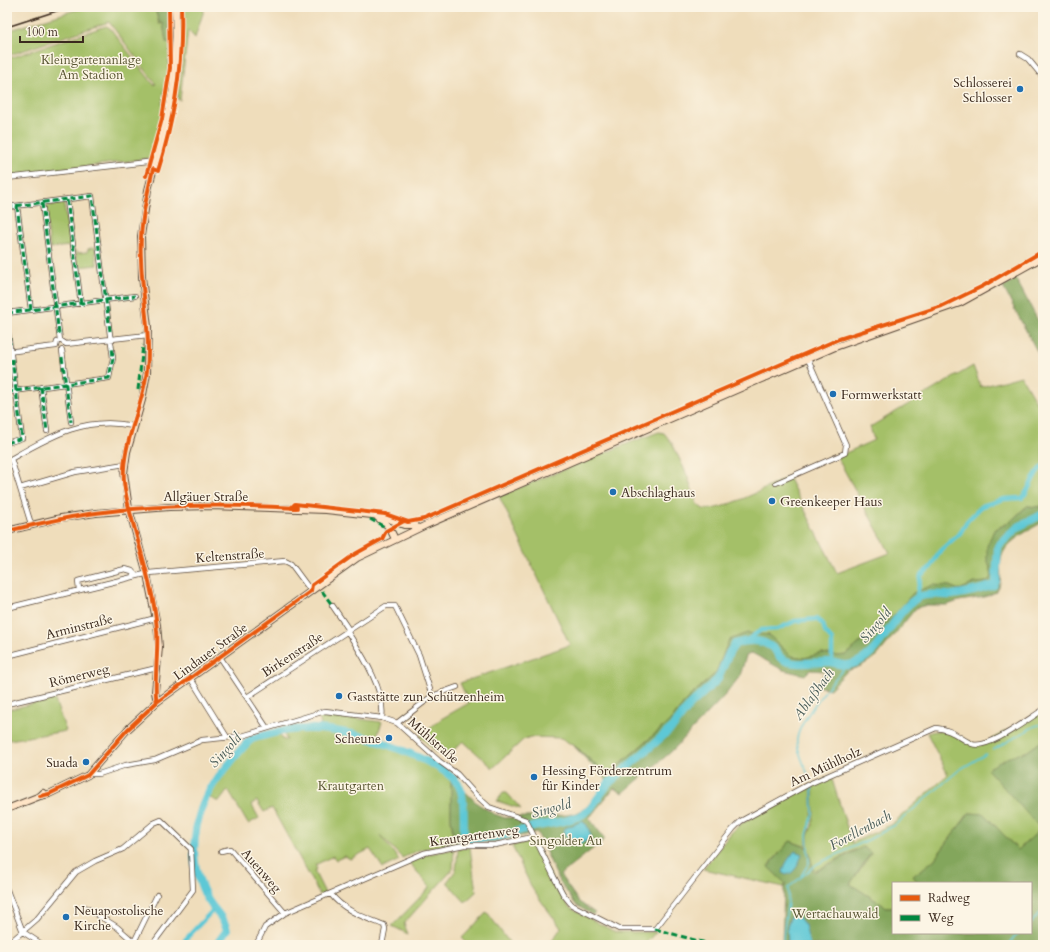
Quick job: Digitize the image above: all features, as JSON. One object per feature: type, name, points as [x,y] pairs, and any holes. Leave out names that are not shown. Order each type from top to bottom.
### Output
[{"type":"main road","points":[[160,700],[155,696],[159,646],[156,618],[147,574],[129,509],[124,483],[125,464],[146,382],[148,335],[142,277],[141,236],[143,213],[168,115],[172,89],[176,37],[175,7]]},
{"type":"main road","name":"Lindauer Straße","points":[[89,774],[127,730],[160,700],[358,558],[395,538],[858,337],[930,315],[960,303],[1043,258]]},
{"type":"main road","name":"Allgäuer Straße","points":[[8,530],[31,524],[87,514],[129,509],[169,507],[257,507],[326,510],[376,516],[404,525],[414,525],[418,528]]},
{"type":"main road","points":[[376,516],[389,527],[395,538]]},
{"type":"main road","points":[[7,809],[46,795],[89,774]]},
{"type":"street","points":[[1020,54],[1028,59],[1043,77]]},
{"type":"street","points":[[7,178],[151,160],[156,161]]},
{"type":"street","points":[[7,208],[92,196],[114,358],[109,378],[7,392]]},
{"type":"street","points":[[67,200],[81,304]]},
{"type":"street","points":[[42,203],[60,340],[57,342],[56,346]]},
{"type":"street","points":[[17,206],[31,310]]},
{"type":"street","points":[[7,314],[135,296]]},
{"type":"street","points":[[7,325],[9,352],[22,438],[7,443]]},
{"type":"street","points":[[60,340],[66,344],[148,335]]},
{"type":"street","points":[[66,344],[65,348],[62,350],[71,422]]},
{"type":"street","points":[[9,352],[56,346],[62,350]]},
{"type":"street","points":[[776,483],[845,453],[846,445],[808,359]]},
{"type":"street","points":[[41,388],[47,431]]},
{"type":"street","points":[[31,524],[20,488],[9,460],[55,434],[72,428],[104,424],[134,426]]},
{"type":"street","points":[[20,488],[75,472],[125,464]]},
{"type":"street","points":[[7,523],[8,530]]},
{"type":"street","name":"Keltenstraße","points":[[7,608],[147,574],[288,561],[311,591]]},
{"type":"street","name":"Keltenstraße","points":[[79,590],[78,581],[119,571],[132,571],[136,576]]},
{"type":"street","points":[[332,605],[363,658],[376,686],[381,700],[382,718]]},
{"type":"street","name":"Birkenstraße","points":[[247,697],[386,606],[395,606],[413,639],[432,696]]},
{"type":"street","name":"Arminstraße","points":[[7,656],[156,618]]},
{"type":"street","points":[[220,657],[267,728]]},
{"type":"street","name":"Römerweg","points":[[7,704],[157,668]]},
{"type":"street","points":[[191,679],[227,737]]},
{"type":"street","points":[[397,723],[432,696],[457,687]]},
{"type":"street","name":"Am Mühlholz","points":[[656,930],[732,829],[750,816],[809,784],[936,728],[952,731],[967,741],[979,745],[999,738],[1043,710]]},
{"type":"street","name":"Mühlstraße","points":[[89,774],[99,774],[126,766],[155,760],[197,741],[242,736],[325,711],[382,718],[397,723],[439,761],[462,778],[476,795],[489,807],[521,817],[528,824],[533,837],[563,894],[572,905],[619,929],[656,930]]},
{"type":"street","points":[[7,945],[23,932],[46,909],[76,872],[95,861],[123,849],[156,821],[163,821],[191,849],[193,890],[152,945]]},
{"type":"street","name":"Krautgartenweg","points":[[256,945],[266,927],[284,913],[331,894],[403,861],[433,850],[464,845],[495,845],[533,837]]},
{"type":"street","name":"Auenweg","points":[[221,851],[230,849],[284,913]]},
{"type":"street","points":[[7,890],[23,932],[43,945]]},
{"type":"street","points":[[331,894],[335,900],[361,916],[384,924],[385,929],[382,945]]},
{"type":"street","points":[[85,908],[117,927],[134,943],[157,895]]},
{"type":"green space","name":"Kleingartenanlage Am Stadion","points":[[85,7],[162,7],[155,9],[159,24],[163,23],[166,42],[170,42],[168,71],[162,104],[164,105],[151,158],[7,177],[7,59],[106,26],[110,28],[154,85],[156,84],[109,22],[7,56],[7,31]]},
{"type":"green space","points":[[168,7],[170,42],[166,42],[163,23],[160,24],[155,9]]},
{"type":"green space","points":[[182,7],[205,7],[195,38],[188,30],[180,100],[177,99],[182,64]]},
{"type":"green space","points":[[64,203],[70,246],[50,248],[45,206]]},
{"type":"green space","points":[[95,247],[97,265],[78,267],[75,250],[78,253],[87,252],[88,249]]},
{"type":"green space","points":[[1016,279],[1043,330],[1043,355],[1040,357],[1003,287]]},
{"type":"green space","points":[[973,366],[981,387],[1021,376],[1043,414],[1043,503],[1040,507],[1027,506],[1010,522],[994,530],[987,558],[992,575],[988,582],[975,583],[959,590],[949,586],[914,593],[892,618],[880,625],[846,655],[838,656],[822,653],[805,658],[791,656],[768,635],[729,640],[716,673],[689,697],[671,720],[609,773],[605,769],[598,767],[579,749],[561,738],[530,737],[523,740],[493,768],[463,741],[448,756],[443,752],[436,752],[420,736],[441,719],[469,703],[460,683],[570,645],[499,496],[629,443],[659,432],[664,433],[672,443],[687,475],[697,504],[703,509],[722,507],[733,503],[788,477],[837,573],[890,553],[837,457],[874,440],[870,427]]},
{"type":"green space","name":"Singolder Au","points":[[1043,503],[1043,522],[1015,539],[1003,553],[1001,558],[1001,578],[996,592],[985,597],[959,601],[947,605],[927,605],[916,608],[877,656],[861,666],[847,671],[830,689],[817,686],[825,671],[810,670],[805,675],[783,670],[752,653],[746,656],[740,676],[726,694],[672,751],[623,793],[614,788],[589,818],[605,839],[560,875],[579,902],[595,913],[593,915],[576,905],[559,881],[537,832],[496,842],[455,843],[451,819],[451,778],[478,804],[494,814],[505,818],[567,815],[577,813],[587,807],[607,781],[571,743],[598,767],[605,769],[610,773],[671,720],[689,697],[716,673],[729,640],[747,633],[769,635],[791,656],[805,658],[822,653],[838,656],[846,655],[880,625],[892,618],[913,593],[933,585],[949,586],[959,590],[975,583],[988,582],[992,575],[987,558],[987,546],[994,530],[1010,522],[1027,506],[1040,507]]},
{"type":"green space","points":[[54,698],[66,731],[9,740],[7,732],[7,710]]},
{"type":"green space","points":[[1043,711],[1043,740],[1028,751],[1041,829],[1018,850],[984,814],[969,813],[934,860],[914,876],[917,882],[892,882],[892,907],[886,907],[850,884],[871,853],[855,850],[814,872],[808,848],[808,835],[812,826],[814,813],[813,785],[831,776],[852,843],[892,824],[948,775],[927,733],[934,731],[947,732],[979,746]]},
{"type":"green space","name":"Krautgarten","points":[[329,715],[382,722],[375,742],[413,757],[451,778],[451,819],[454,843],[419,850],[402,858],[380,835],[399,860],[383,868],[370,849],[350,859],[345,856],[336,860],[333,856],[315,865],[317,869],[314,871],[325,893],[320,895],[272,808],[264,812],[257,801],[251,804],[259,818],[248,824],[228,790],[219,802],[206,796],[242,750],[252,742],[279,734],[283,740],[287,740],[283,732],[295,730],[322,731],[319,716]]},
{"type":"green space","name":"Wertachauwald","points":[[1043,740],[1043,945],[810,945],[804,925],[793,910],[787,926],[788,945],[782,945],[784,887],[786,884],[768,867],[790,841],[808,848],[814,872],[863,847],[871,853],[850,884],[886,907],[892,907],[892,934],[1032,934],[1032,882],[917,882],[913,876],[934,860],[969,813],[984,814],[1018,850],[1041,829],[987,769],[1007,758],[1028,751]]},
{"type":"green space","points":[[811,785],[812,812],[807,847],[790,841],[768,866],[786,884],[784,887],[703,869],[731,833],[742,823]]},
{"type":"green space","points":[[503,793],[507,793],[521,809],[497,801]]},
{"type":"green space","points":[[530,840],[535,843],[559,893],[570,908],[615,932],[656,932],[644,945],[549,945],[561,928],[533,890],[512,846]]},
{"type":"green space","points":[[470,847],[476,892],[465,902],[447,882],[456,870],[458,849]]},
{"type":"green space","points":[[454,849],[453,869],[404,924],[408,934],[392,926],[430,887],[408,861],[424,855]]},
{"type":"green space","points":[[487,912],[511,945],[469,945],[462,938]]},
{"type":"water","points":[[582,821],[587,825],[592,838],[576,846],[571,843],[563,832],[565,828]]},
{"type":"water","points":[[795,851],[802,854],[800,861],[795,870],[786,875],[783,873],[784,867]]},
{"type":"water","points":[[793,910],[805,925],[810,945],[788,945],[787,926]]},
{"type":"waterway","points":[[916,600],[921,575],[931,567],[940,551],[960,533],[967,521],[982,506],[1004,499],[1022,498],[1043,466]]},
{"type":"waterway","name":"Singold","points":[[216,945],[227,930],[222,918],[208,900],[202,889],[198,876],[194,851],[196,827],[202,806],[212,786],[238,753],[252,739],[283,731],[299,729],[333,730],[350,733],[383,743],[423,759],[447,773],[453,778],[461,789],[464,840],[502,836],[532,827],[565,821],[580,816],[590,809],[608,784],[673,727],[690,705],[718,679],[729,653],[735,644],[745,641],[765,643],[774,649],[782,659],[793,663],[830,662],[848,665],[859,661],[878,645],[901,613],[909,604],[919,597],[936,594],[958,594],[979,590],[994,585],[996,581],[998,546],[1018,527],[1043,514]]},
{"type":"waterway","points":[[747,640],[761,630],[778,629],[795,621],[816,619],[823,624],[825,632],[832,640],[832,662]]},
{"type":"waterway","name":"Ablaßbach","points":[[810,780],[799,751],[797,742],[798,734],[816,702],[846,666]]},
{"type":"waterway","name":"Forellenbach","points":[[993,750],[1035,726],[1043,724]]},
{"type":"waterway","name":"Forellenbach","points":[[783,945],[788,902],[788,888],[817,864],[868,840],[895,825],[959,770],[986,754]]},
{"type":"waterway","points":[[801,876],[809,863],[807,835],[813,813],[812,786]]},
{"type":"waterway","points":[[181,944],[214,909]]},
{"type":"waterway","points":[[1032,922],[1043,910]]},
{"type":"waterway","points":[[1008,945],[1016,934]]},
{"type":"railway","points":[[7,27],[69,7]]},
{"type":"marked path","points":[[7,207],[92,196],[110,331]]},
{"type":"marked path","points":[[67,200],[81,304]]},
{"type":"marked path","points":[[42,203],[59,334]]},
{"type":"marked path","points":[[17,206],[31,310]]},
{"type":"marked path","points":[[7,313],[135,296]]},
{"type":"marked path","points":[[7,325],[10,344]]},
{"type":"marked path","points":[[138,390],[143,345]]},
{"type":"marked path","points":[[7,392],[109,378],[113,358],[112,346]]},
{"type":"marked path","points":[[62,357],[71,422]]},
{"type":"marked path","points":[[7,443],[22,438],[12,359]]},
{"type":"marked path","points":[[41,387],[47,431]]},
{"type":"marked path","points":[[370,519],[383,526],[386,531]]},
{"type":"marked path","points":[[322,591],[332,605]]},
{"type":"marked path","points":[[655,929],[713,945]]},
{"type":"cycle path","points":[[146,176],[162,119],[170,68],[169,7]]},
{"type":"cycle path","points":[[157,702],[156,619],[150,585],[126,497],[124,468],[129,440],[145,384],[147,370],[148,342],[141,259],[142,225],[153,169],[158,171],[169,130],[177,90],[181,49],[181,7]]},
{"type":"cycle path","points":[[291,508],[295,504],[385,514],[408,522],[424,519],[839,339],[942,306],[983,286],[1043,251]]},
{"type":"cycle path","points":[[7,531],[85,515],[121,510],[171,506],[221,505],[297,508]]},
{"type":"cycle path","points":[[40,796],[49,794],[88,775],[127,730],[157,702],[311,591],[312,585],[355,554],[382,539],[386,531],[404,521]]},
{"type":"place","name":"Schlosserei Schlosser","points":[[1020,89]]},
{"type":"place","name":"Formwerkstatt","points":[[833,394]]},
{"type":"place","name":"Abschlaghaus","points":[[613,492]]},
{"type":"place","name":"Greenkeeper Haus","points":[[772,501]]},
{"type":"place","name":"Gaststätte zun Schützenheim","points":[[339,696]]},
{"type":"place","name":"Scheune","points":[[389,738]]},
{"type":"place","name":"Suada","points":[[86,762]]},
{"type":"place","name":"Hessing Förderzentrum für Kinder","points":[[534,777]]},
{"type":"place","name":"Neuapostolische Kirche","points":[[66,917]]}]
